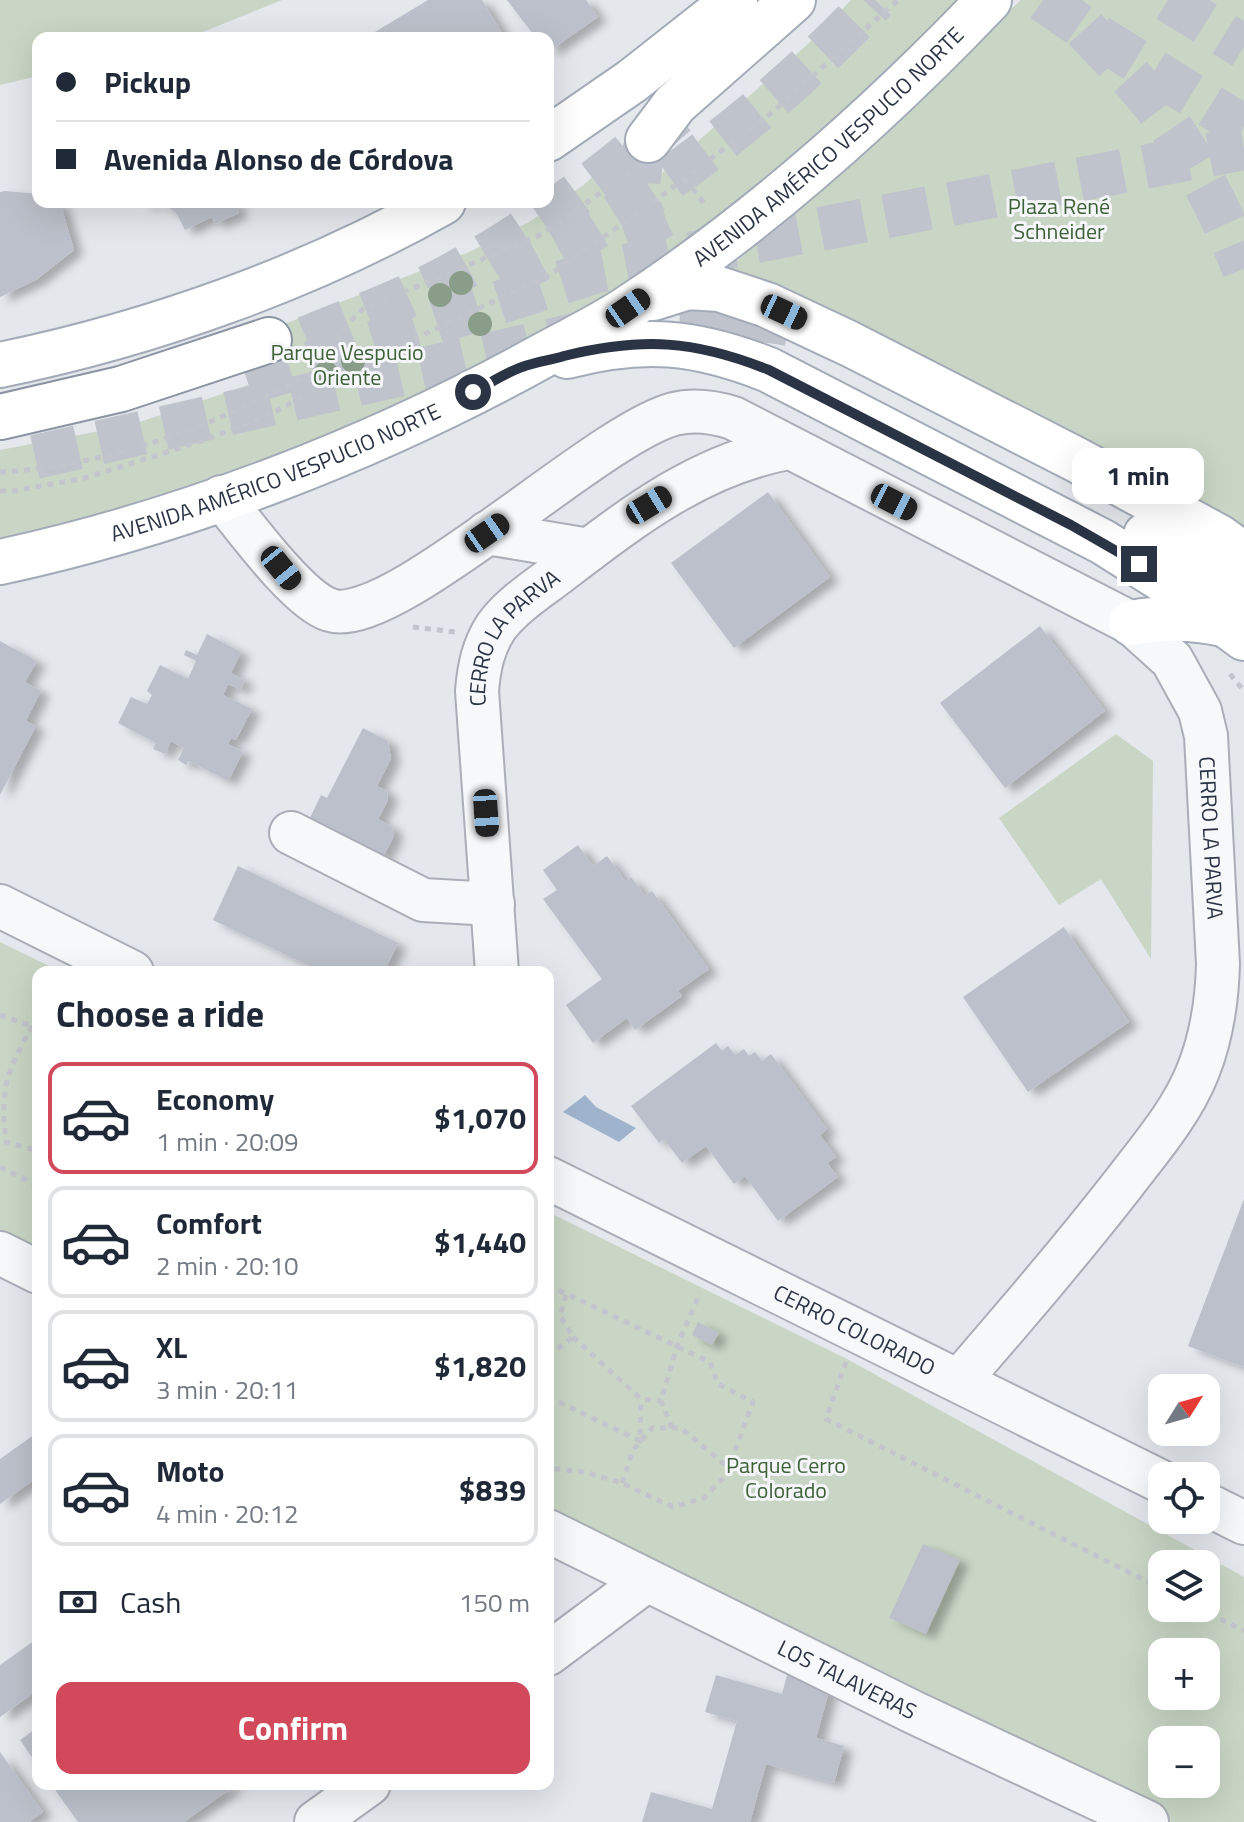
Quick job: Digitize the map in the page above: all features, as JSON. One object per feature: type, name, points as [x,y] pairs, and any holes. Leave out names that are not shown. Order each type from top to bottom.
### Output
[{"type":"main road","points":[[554,135],[632,81],[735,0]]},
{"type":"main road","points":[[644,153],[681,97],[793,0]]},
{"type":"main road","name":"AVENIDA AMÉRICO VESPUCIO NORTE","points":[[0,562],[75,544],[221,497],[366,442],[522,367],[628,308],[719,244],[791,188],[864,125],[989,0]]},
{"type":"main road","points":[[0,365],[108,338],[275,282],[353,249],[432,208]]},
{"type":"main road","points":[[628,308],[688,287],[719,289],[767,305],[1077,460],[1236,548]]},
{"type":"main road","points":[[0,417],[121,389],[269,340]]},
{"type":"main road","points":[[767,341],[1104,510],[1173,550],[1240,621]]},
{"type":"main road","points":[[522,367],[600,347],[630,344],[691,346],[729,354],[769,370],[1103,542],[1240,621]]},
{"type":"main road","points":[[1131,623],[1172,618],[1240,621]]},
{"type":"street","name":"CERRO LA PARVA","points":[[221,497],[292,582],[313,602],[330,611],[344,612],[370,606],[433,571],[614,445],[673,414],[689,411],[719,413],[1131,623],[1160,647],[1183,677],[1200,711],[1206,736],[1218,964],[1212,1026],[1197,1074],[1150,1150],[1048,1279],[959,1381]]},
{"type":"street","name":"CERRO LA PARVA","points":[[497,966],[477,691],[480,664],[490,638],[512,610],[649,505],[683,485],[755,454],[788,448]]},
{"type":"street","points":[[487,533],[589,550]]},
{"type":"street","points":[[291,833],[423,900],[493,904]]},
{"type":"street","points":[[0,906],[120,966]]},
{"type":"street","name":"CERRO COLORADO","points":[[554,1181],[1148,1475]]},
{"type":"street","points":[[0,1253],[32,1269]]},
{"type":"street","points":[[1220,1511],[1244,1523]]},
{"type":"street","name":"LOS TALAVERAS","points":[[554,1534],[913,1712],[1147,1822]]},
{"type":"street","points":[[554,1650],[646,1581]]},
{"type":"street","points":[[316,1822],[361,1790]]},
{"type":"path","points":[[0,491],[85,478],[205,440],[271,414],[347,371],[551,274],[769,115],[898,0]]},
{"type":"path","points":[[0,472],[58,464],[170,438],[232,413],[293,383],[323,364],[344,328],[363,309],[540,235],[644,153]]},
{"type":"path","points":[[370,606],[386,618],[409,626],[490,638]]},
{"type":"path","points":[[0,1015],[32,1026]]},
{"type":"path","points":[[32,1032],[5,1078],[0,1109],[6,1142],[32,1149]]},
{"type":"path","points":[[0,1167],[32,1183]]},
{"type":"path","points":[[554,1287],[710,1362],[718,1384],[753,1402],[729,1468],[704,1498],[673,1507],[622,1483],[585,1472],[554,1469]]},
{"type":"path","points":[[672,1428],[661,1401],[677,1346],[701,1291]]},
{"type":"path","points":[[567,1292],[560,1316],[573,1337],[641,1399],[661,1401]]},
{"type":"path","points":[[554,1316],[560,1316]]},
{"type":"path","points":[[554,1351],[573,1337]]},
{"type":"path","points":[[847,1359],[826,1419],[1148,1582]]},
{"type":"path","points":[[554,1399],[640,1441]]},
{"type":"path","points":[[640,1441],[641,1399]]},
{"type":"path","points":[[622,1483],[633,1450],[652,1428],[681,1428],[729,1468]]},
{"type":"path","points":[[1220,1619],[1244,1631]]},
{"type":"green space","points":[[0,0],[282,0],[203,32],[32,32],[32,77],[0,85]]},
{"type":"green space","name":"Parque Vespucio Oriente","points":[[851,0],[961,0],[861,109],[582,326],[274,462],[0,546],[0,450],[131,425],[283,373],[269,330],[469,252],[529,222],[554,208],[629,146],[662,173],[807,45]]},
{"type":"green space","name":"Plaza René Schneider","points":[[1021,0],[1244,0],[1244,530],[882,335],[722,275]]},
{"type":"green space","points":[[1116,734],[1153,761],[1151,959],[1101,879],[1059,905],[999,818]]},
{"type":"green space","points":[[0,942],[49,966],[32,966],[32,1246],[0,1230]]},
{"type":"green space","name":"Parque Cerro Colorado","points":[[554,1215],[847,1359],[1148,1524],[1148,1534],[1166,1534],[1195,1550],[1148,1550],[1148,1622],[1220,1622],[1220,1564],[1244,1577],[1244,1822],[1171,1822],[554,1509]]},
{"type":"water","points":[[585,1095],[596,1107],[636,1128],[619,1142],[563,1112]]},
{"type":"building","points":[[428,0],[482,0],[501,32],[375,32]]},
{"type":"building","points":[[507,0],[586,0],[598,17],[554,48],[554,32],[531,32]]},
{"type":"building","points":[[0,192],[32,193],[32,208],[62,208],[74,250],[36,280],[0,297]]},
{"type":"building","points":[[169,208],[236,208],[239,213],[215,224],[212,217],[185,230],[177,214]]},
{"type":"building","points":[[768,492],[830,577],[734,648],[671,563]]},
{"type":"building","points":[[1040,626],[1105,711],[1005,788],[940,703]]},
{"type":"building","points":[[207,634],[241,652],[231,673],[245,680],[240,690],[228,684],[223,695],[252,709],[236,740],[231,738],[228,744],[243,752],[228,781],[189,761],[186,765],[178,760],[184,748],[171,741],[165,754],[153,749],[156,743],[118,723],[131,697],[147,704],[152,695],[147,691],[160,665],[188,679],[196,661],[184,655],[186,650],[197,655]]},
{"type":"building","points":[[0,641],[37,661],[25,682],[41,691],[26,721],[36,726],[0,795]]},
{"type":"building","points":[[363,728],[388,741],[391,759],[377,786],[387,791],[388,800],[378,819],[392,827],[394,836],[382,859],[309,820],[321,795],[327,798]]},
{"type":"building","points":[[578,845],[593,866],[607,856],[626,882],[631,877],[645,896],[652,891],[709,969],[678,991],[682,996],[635,1030],[627,1018],[593,1043],[566,1005],[602,979],[543,899],[557,890],[543,870]]},
{"type":"building","points":[[238,866],[398,943],[387,966],[309,966],[213,920]]},
{"type":"building","points":[[1064,927],[1129,1022],[1028,1092],[963,997]]},
{"type":"building","points":[[716,1043],[722,1051],[728,1046],[735,1055],[744,1049],[749,1056],[755,1052],[762,1061],[771,1054],[827,1129],[820,1135],[836,1157],[827,1163],[838,1177],[778,1221],[745,1176],[734,1184],[706,1146],[682,1163],[664,1139],[659,1143],[631,1106]]},
{"type":"building","points":[[1244,1199],[1244,1365],[1243,1367],[1188,1346]]},
{"type":"building","points":[[698,1322],[719,1333],[712,1345],[692,1335]]},
{"type":"building","points":[[32,1436],[32,1481],[0,1504],[0,1459]]},
{"type":"building","points":[[923,1544],[960,1560],[926,1634],[889,1618]]},
{"type":"building","points":[[32,1642],[32,1694],[0,1717],[0,1665]]},
{"type":"building","points":[[790,1664],[833,1677],[816,1738],[844,1746],[834,1783],[766,1764],[750,1822],[642,1822],[651,1792],[712,1809],[737,1721],[705,1712],[716,1675],[782,1694]]},
{"type":"building","points":[[32,1731],[32,1757],[20,1740]]},
{"type":"building","points":[[0,1752],[43,1812],[29,1822],[0,1822]]},
{"type":"building","points":[[55,1790],[229,1790],[184,1822],[78,1822]]},
{"type":"tunnel","points":[[500,279],[601,224],[700,156],[793,80],[875,0]]},
{"type":"tunnel","points":[[1043,0],[1244,127]]},
{"type":"tunnel","points":[[1168,0],[1244,47]]},
{"type":"tunnel","points":[[1085,29],[1144,92],[1188,154],[1213,199],[1244,269]]},
{"type":"tunnel","points":[[306,338],[420,291],[500,247],[620,162],[676,114]]},
{"type":"tunnel","points":[[648,140],[639,175],[640,207],[649,235],[665,262],[686,285],[711,306],[767,341]]},
{"type":"tunnel","points":[[248,383],[594,272],[1244,148]]},
{"type":"tunnel","points":[[35,457],[646,319],[738,318],[793,325]]},
{"type":"route","points":[[473,392],[522,367],[600,347],[656,344],[691,346],[729,354],[769,370],[1071,525],[1139,564]]}]
